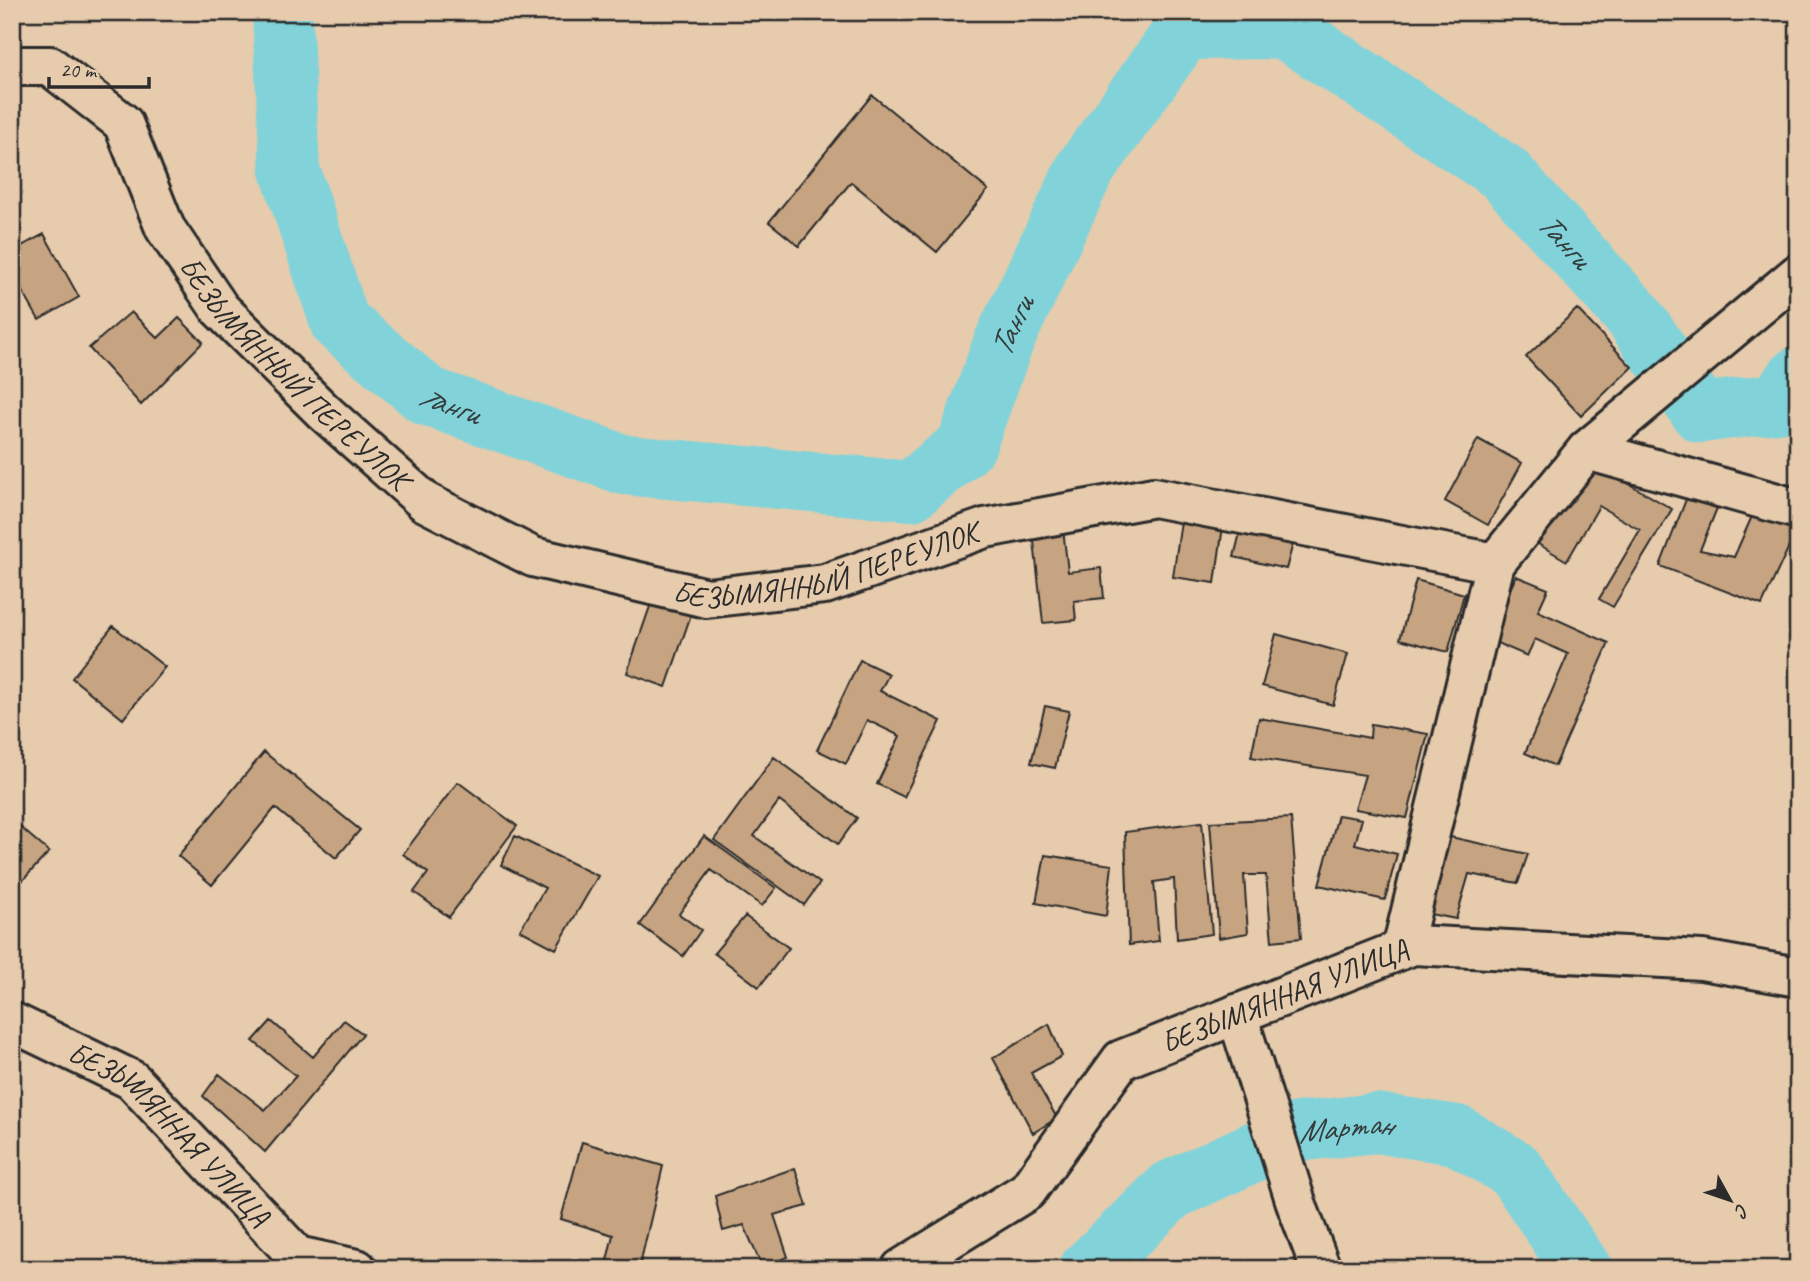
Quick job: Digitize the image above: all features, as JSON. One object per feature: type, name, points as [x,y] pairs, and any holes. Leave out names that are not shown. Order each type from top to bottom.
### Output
[{"type":"street","name":"БЕЗЫМЯННЫЙ ПЕРЕУЛОК","points":[[12,66],[50,66],[123,123],[165,228],[220,309],[324,412],[425,502],[533,557],[707,598],[825,584],[985,528],[1154,497],[1495,563]]},
{"type":"street","points":[[1402,949],[1495,563],[1588,449],[1784,285]]},
{"type":"street","points":[[1588,449],[1798,509]]},
{"type":"street","name":"БЕЗЫМЯННАЯ УЛИЦА","points":[[901,1269],[1027,1191],[1121,1060],[1413,945],[1702,960],[1798,977]]},
{"type":"street","points":[[1237,1014],[1297,1206],[1321,1269]]},
{"type":"street","name":"БЕЗЫМЯННАЯ УЛИЦА","points":[[12,1022],[132,1080],[297,1256],[357,1269]]},
{"type":"building","points":[[872,95],[988,190],[937,252],[851,182],[799,246],[769,222]]},
{"type":"building","points":[[44,234],[79,297],[39,320],[12,273],[12,251]]},
{"type":"building","points":[[1577,309],[1632,367],[1581,416],[1526,357]]},
{"type":"building","points":[[131,312],[158,338],[179,318],[203,342],[141,405],[89,348]]},
{"type":"building","points":[[1478,439],[1522,463],[1488,525],[1445,501]]},
{"type":"building","points":[[1588,460],[1672,509],[1613,607],[1599,599],[1640,530],[1599,506],[1567,561],[1538,544]]},
{"type":"building","points":[[1687,497],[1717,508],[1700,550],[1734,557],[1753,514],[1798,527],[1762,605],[1660,566]]},
{"type":"building","points":[[1181,521],[1223,526],[1215,583],[1173,577]]},
{"type":"building","points":[[1242,525],[1295,536],[1286,569],[1234,557]]},
{"type":"building","points":[[1063,529],[1068,572],[1101,568],[1104,598],[1074,601],[1076,620],[1043,623],[1033,532]]},
{"type":"building","points":[[1516,576],[1548,589],[1538,611],[1609,643],[1555,766],[1525,753],[1568,654],[1535,639],[1527,656],[1488,639]]},
{"type":"building","points":[[1416,580],[1464,594],[1448,652],[1400,639]]},
{"type":"building","points":[[655,592],[694,606],[666,687],[627,673]]},
{"type":"building","points":[[113,626],[165,667],[123,719],[72,678]]},
{"type":"building","points":[[1276,634],[1348,654],[1333,705],[1262,686]]},
{"type":"building","points":[[860,660],[889,674],[880,691],[941,721],[904,797],[877,784],[900,736],[867,720],[846,764],[817,750]]},
{"type":"building","points":[[1045,706],[1069,711],[1055,768],[1031,763]]},
{"type":"building","points":[[1259,718],[1370,738],[1371,724],[1428,734],[1407,818],[1355,809],[1365,775],[1251,757]]},
{"type":"building","points":[[264,752],[360,830],[336,858],[275,808],[212,885],[178,856]]},
{"type":"building","points":[[774,757],[857,818],[838,844],[779,801],[754,836],[820,883],[804,905],[714,840]]},
{"type":"building","points":[[458,782],[517,826],[449,917],[414,892],[428,873],[403,854]]},
{"type":"building","points":[[1338,815],[1362,819],[1355,844],[1397,854],[1385,900],[1319,885]]},
{"type":"building","points":[[1291,818],[1301,938],[1272,941],[1266,875],[1244,875],[1248,933],[1219,938],[1210,822]]},
{"type":"building","points":[[12,820],[49,852],[12,892]]},
{"type":"building","points":[[1202,822],[1212,934],[1177,939],[1174,879],[1154,882],[1159,941],[1129,945],[1125,832]]},
{"type":"building","points":[[1441,835],[1528,854],[1518,883],[1469,874],[1456,919],[1420,912]]},
{"type":"building","points":[[515,836],[598,876],[556,949],[520,930],[545,888],[501,865]]},
{"type":"building","points":[[704,836],[776,888],[762,906],[711,870],[679,914],[701,930],[683,956],[640,925]]},
{"type":"building","points":[[1045,855],[1112,865],[1106,916],[1036,903]]},
{"type":"building","points":[[745,916],[789,948],[759,987],[714,953]]},
{"type":"building","points":[[344,1020],[363,1034],[265,1152],[203,1096],[219,1074],[265,1110],[296,1076],[253,1041],[271,1021],[313,1057]]},
{"type":"building","points":[[1049,1024],[1062,1056],[1031,1073],[1057,1118],[1033,1133],[993,1058]]},
{"type":"building","points":[[582,1142],[663,1166],[639,1269],[605,1269],[613,1235],[561,1219]]},
{"type":"building","points":[[795,1168],[807,1206],[774,1215],[788,1257],[762,1267],[744,1225],[723,1231],[715,1196]]},
{"type":"waterway","name":"Танги","points":[[282,12],[290,170],[340,323],[427,396],[625,465],[911,491],[966,446],[1004,341],[1085,169],[1184,30],[1285,29],[1504,173],[1633,315],[1701,413],[1777,403],[1798,376]]},
{"type":"waterway","name":"Мартан","points":[[1089,1269],[1171,1190],[1297,1132],[1376,1123],[1457,1135],[1515,1170],[1582,1269]]}]
